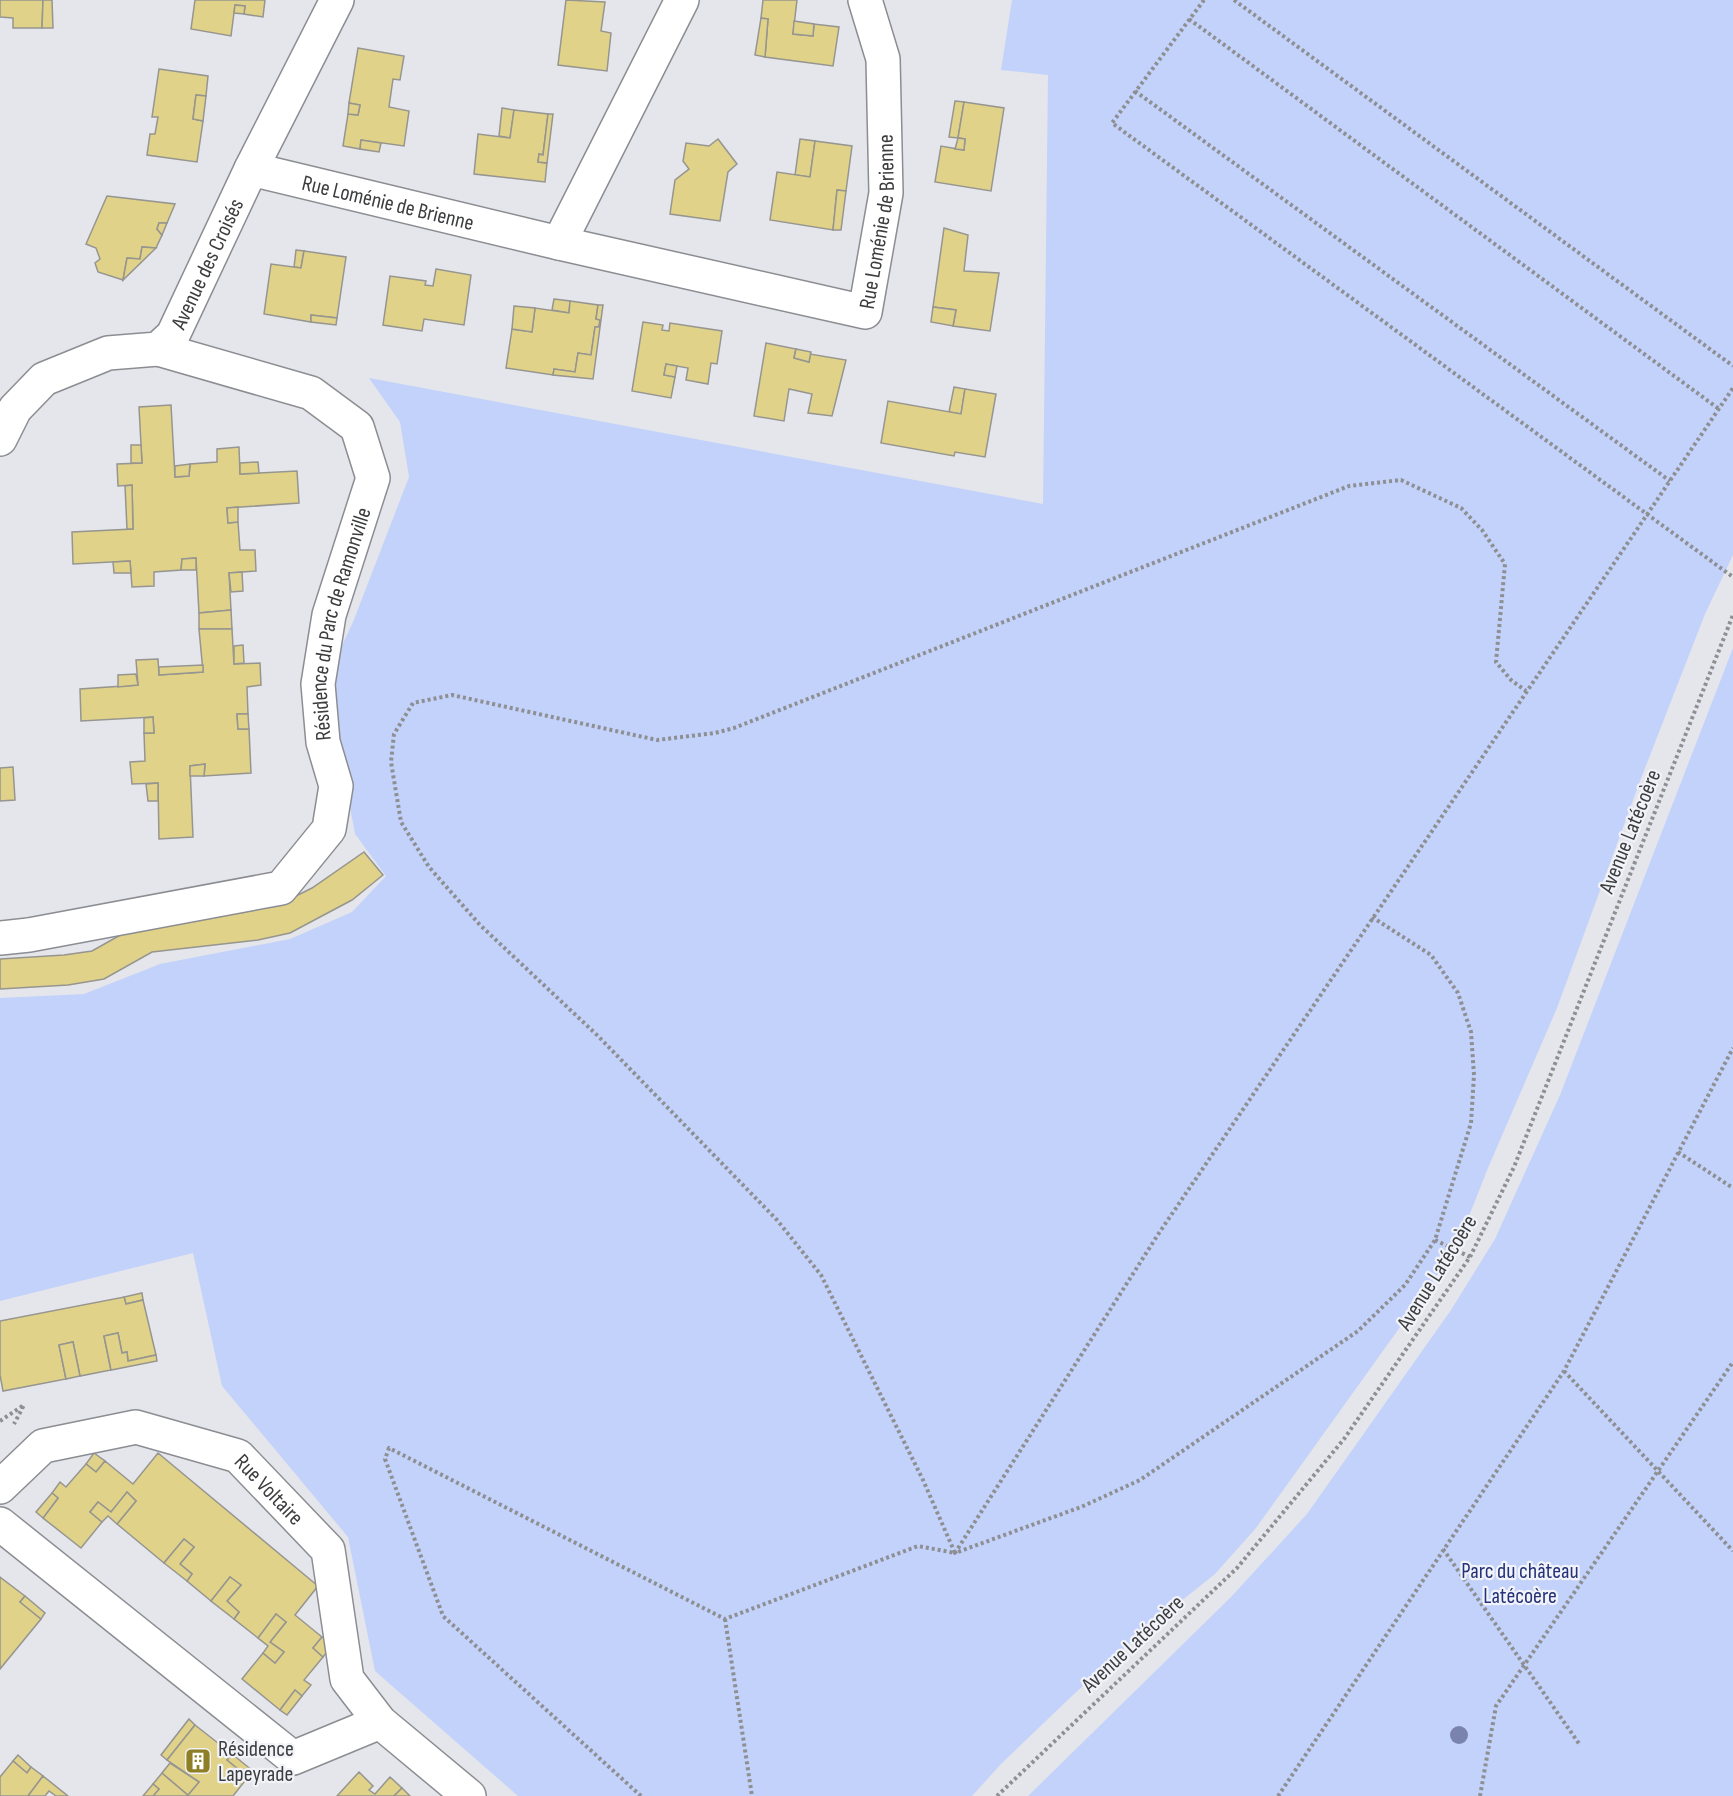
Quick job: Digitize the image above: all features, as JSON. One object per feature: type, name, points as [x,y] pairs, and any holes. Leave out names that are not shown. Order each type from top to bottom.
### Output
[{"type":"street","name":"Avenue des Croisés","points":[[0,439],[15,409],[44,379],[108,353],[158,349],[174,335],[251,169],[337,0]]},
{"type":"street","points":[[559,243],[682,0]]},
{"type":"street","name":"Rue Loménie de Brienne","points":[[251,169],[559,243],[865,312],[886,193],[883,59],[865,0]]},
{"type":"street","name":"Résidence du Parc de Ramonville","points":[[0,938],[29,935],[281,888],[329,830],[336,786],[323,742],[318,684],[329,615],[373,478],[357,427],[311,393],[158,349]]},
{"type":"street","name":"Rue Voltaire","points":[[0,1486],[43,1446],[136,1427],[238,1456],[328,1550],[347,1679],[380,1722],[469,1796]]},
{"type":"street","points":[[0,1524],[292,1758],[380,1722]]},
{"type":"path","points":[[1204,0],[1112,123],[1733,577]]},
{"type":"path","points":[[1234,0],[1733,366]]},
{"type":"path","points":[[1189,19],[1719,409]]},
{"type":"path","points":[[1134,91],[1670,481]]},
{"type":"path","points":[[955,1553],[1159,1233],[1733,388]]},
{"type":"path","points":[[955,1553],[923,1480],[821,1275],[777,1220],[598,1036],[480,925],[429,867],[401,822],[391,762],[394,734],[413,703],[452,695],[657,740],[715,733],[756,719],[1349,486],[1401,480],[1461,508],[1482,530],[1505,564],[1496,662],[1511,680],[1526,691]]},
{"type":"path","name":"Avenue Latécoère","points":[[998,1796],[1237,1568],[1344,1439],[1470,1257],[1514,1167],[1733,615]]},
{"type":"path","points":[[641,1796],[443,1616],[385,1460],[389,1448],[724,1619],[918,1546],[955,1553],[1081,1507],[1140,1480],[1358,1331],[1405,1285],[1435,1240],[1471,1123],[1474,1075],[1471,1032],[1458,993],[1431,955],[1372,917]]},
{"type":"path","points":[[1278,1796],[1564,1371],[1733,1048]]},
{"type":"path","points":[[1678,1152],[1733,1188]]},
{"type":"path","points":[[1435,1240],[1470,1257]]},
{"type":"path","points":[[1480,1796],[1496,1706],[1659,1473],[1733,1362]]},
{"type":"path","points":[[1564,1371],[1733,1551]]},
{"type":"path","points":[[0,1421],[24,1405],[10,1432]]},
{"type":"path","points":[[1443,1549],[1580,1745]]},
{"type":"path","points":[[724,1619],[752,1796]]},
{"type":"green space","points":[[1012,0],[1733,0],[1733,555],[1705,614],[1640,781],[1557,1008],[1456,1249],[1256,1528],[1215,1574],[1140,1634],[1073,1695],[1002,1763],[972,1796],[518,1796],[375,1671],[348,1537],[222,1386],[193,1253],[0,1301],[0,998],[84,994],[160,964],[290,939],[352,912],[386,876],[355,834],[340,754],[331,669],[353,622],[409,477],[400,422],[369,378],[1043,504],[1048,75],[1001,70]]},
{"type":"green space","name":"Parc du château Latécoère","points":[[1733,648],[1733,1796],[1028,1796],[1231,1597],[1307,1514],[1451,1310],[1495,1239],[1560,1095]]},
{"type":"building","points":[[0,0],[43,0],[42,28],[13,28],[13,18],[0,17]]},
{"type":"building","points":[[43,0],[52,0],[53,28],[42,28]]},
{"type":"building","points":[[195,0],[265,0],[263,17],[244,14],[245,6],[235,5],[231,36],[191,29]]},
{"type":"building","points":[[566,0],[605,2],[601,31],[611,33],[607,71],[558,65]]},
{"type":"building","points":[[763,0],[797,0],[793,34],[813,36],[814,24],[839,27],[833,66],[765,57],[768,19],[761,18]]},
{"type":"building","points":[[235,5],[245,6],[244,14],[234,13]]},
{"type":"building","points":[[761,18],[768,19],[765,57],[755,55]]},
{"type":"building","points":[[794,21],[814,24],[813,36],[793,34]]},
{"type":"building","points":[[358,48],[404,56],[400,80],[393,79],[389,107],[409,111],[404,146],[361,140],[360,149],[343,146],[348,114],[358,115],[360,105],[349,103]]},
{"type":"building","points":[[159,69],[208,76],[206,96],[196,95],[193,119],[203,121],[197,162],[147,155],[150,134],[155,134],[158,117],[152,117]]},
{"type":"building","points":[[196,95],[206,96],[203,121],[193,119]]},
{"type":"building","points":[[955,101],[964,102],[958,138],[949,137]]},
{"type":"building","points":[[964,102],[1004,108],[991,191],[935,182],[941,146],[964,150],[965,139],[958,138]]},
{"type":"building","points":[[349,103],[360,105],[358,115],[348,114]]},
{"type":"building","points":[[502,108],[514,110],[510,138],[499,136]]},
{"type":"building","points":[[514,110],[548,114],[543,155],[539,154],[538,162],[547,163],[545,182],[474,174],[478,134],[510,138]]},
{"type":"building","points":[[548,114],[553,114],[547,163],[538,162],[539,154],[543,155]]},
{"type":"building","points":[[958,138],[965,139],[964,150],[955,149]]},
{"type":"building","points":[[718,139],[737,164],[728,172],[720,221],[670,214],[675,180],[689,169],[683,161],[686,143],[709,146]]},
{"type":"building","points":[[800,139],[815,141],[810,177],[795,175]]},
{"type":"building","points":[[361,140],[381,143],[379,152],[360,149]]},
{"type":"building","points":[[815,141],[852,146],[846,191],[837,190],[833,230],[770,220],[777,172],[810,177]]},
{"type":"building","points":[[837,190],[846,191],[841,230],[833,230]]},
{"type":"building","points":[[107,196],[175,204],[167,223],[159,223],[157,229],[162,235],[156,248],[142,247],[140,259],[127,258],[123,280],[98,272],[95,263],[100,259],[96,248],[86,244]]},
{"type":"building","points":[[159,223],[167,223],[162,235],[157,229]]},
{"type":"building","points":[[944,228],[968,235],[964,271],[999,273],[990,331],[953,326],[956,310],[933,307]]},
{"type":"building","points":[[142,247],[156,248],[123,280],[127,258],[140,259]]},
{"type":"building","points":[[296,250],[304,251],[301,268],[294,267]]},
{"type":"building","points":[[304,251],[346,257],[337,318],[311,315],[311,322],[264,314],[271,264],[301,268]]},
{"type":"building","points":[[436,269],[471,275],[464,325],[424,319],[422,331],[383,325],[390,276],[426,281],[425,285],[433,286]]},
{"type":"building","points":[[554,299],[570,301],[569,313],[552,310]]},
{"type":"building","points":[[570,301],[598,305],[596,319],[600,320],[599,327],[595,327],[591,355],[578,353],[575,372],[554,369],[553,375],[506,368],[512,329],[532,332],[535,308],[569,313]]},
{"type":"building","points":[[598,305],[603,305],[593,379],[553,375],[554,369],[575,372],[578,353],[591,355],[595,327],[599,327],[600,320],[596,319]]},
{"type":"building","points":[[514,306],[535,308],[532,332],[512,329]]},
{"type":"building","points":[[933,307],[956,310],[953,326],[931,322]]},
{"type":"building","points":[[311,315],[337,318],[336,325],[311,322]]},
{"type":"building","points":[[643,322],[663,325],[662,330],[669,331],[670,323],[722,331],[717,364],[711,363],[708,384],[686,380],[688,368],[666,364],[664,375],[675,377],[671,398],[632,391]]},
{"type":"building","points":[[766,343],[796,349],[794,358],[809,362],[810,354],[846,360],[832,416],[808,413],[812,394],[789,389],[784,421],[754,416]]},
{"type":"building","points":[[796,349],[811,352],[809,362],[794,358]]},
{"type":"building","points":[[666,364],[677,366],[675,377],[664,375]]},
{"type":"building","points":[[954,387],[965,389],[961,414],[949,412]]},
{"type":"building","points":[[965,389],[996,394],[985,457],[955,452],[954,456],[881,443],[888,401],[961,414]]},
{"type":"building","points":[[171,405],[175,477],[189,476],[190,464],[217,462],[217,449],[239,447],[240,474],[297,471],[299,503],[227,508],[228,523],[238,522],[240,550],[255,550],[256,571],[229,573],[231,610],[199,613],[196,558],[182,559],[181,570],[154,572],[154,586],[132,587],[130,561],[73,564],[72,532],[133,529],[132,485],[118,486],[117,464],[142,463],[139,407]]},
{"type":"building","points":[[131,445],[141,445],[142,463],[131,463]]},
{"type":"building","points":[[258,462],[259,473],[240,474],[240,463]]},
{"type":"building","points":[[190,464],[189,476],[175,477],[175,466]]},
{"type":"building","points":[[132,485],[133,529],[127,529],[125,486]]},
{"type":"building","points":[[238,507],[238,522],[228,523],[227,508]]},
{"type":"building","points":[[196,558],[196,570],[181,570],[182,559]]},
{"type":"building","points":[[130,561],[131,573],[114,573],[113,562]]},
{"type":"building","points":[[242,572],[243,591],[231,592],[229,573]]},
{"type":"building","points":[[231,610],[232,629],[199,629],[199,613]]},
{"type":"building","points":[[199,629],[232,629],[234,664],[260,663],[261,685],[247,687],[248,714],[237,714],[238,729],[249,729],[251,773],[204,776],[205,764],[190,766],[193,837],[159,839],[158,783],[132,784],[130,762],[145,761],[144,733],[154,733],[153,717],[81,721],[80,689],[138,685],[136,660],[158,659],[159,675],[203,672]]},
{"type":"building","points":[[243,645],[244,663],[234,664],[234,646]]},
{"type":"building","points":[[203,665],[203,672],[159,675],[159,667]]},
{"type":"building","points":[[136,674],[138,685],[118,687],[118,675]]},
{"type":"building","points":[[237,714],[248,714],[249,729],[238,729]]},
{"type":"building","points":[[153,717],[154,733],[144,733],[144,718]]},
{"type":"building","points":[[205,764],[204,776],[190,776],[190,766]]},
{"type":"building","points":[[13,767],[15,800],[0,801],[0,768]]},
{"type":"building","points":[[158,783],[158,801],[148,801],[146,784]]},
{"type":"building","points":[[364,852],[383,875],[352,900],[290,933],[258,940],[152,952],[104,979],[68,985],[0,989],[0,959],[92,951],[147,920],[282,903],[312,888]]},
{"type":"building","points":[[142,1293],[143,1300],[126,1304],[124,1297]]},
{"type":"building","points":[[124,1297],[126,1304],[143,1300],[156,1355],[128,1361],[127,1352],[122,1353],[118,1333],[104,1336],[111,1370],[80,1376],[73,1342],[59,1345],[66,1379],[3,1391],[0,1375],[0,1321]]},
{"type":"building","points":[[118,1333],[122,1353],[127,1352],[128,1361],[156,1355],[157,1361],[111,1370],[104,1336]]},
{"type":"building","points":[[73,1342],[80,1376],[66,1379],[59,1345]]},
{"type":"building","points":[[94,1453],[105,1461],[96,1472],[86,1464]]},
{"type":"building","points":[[158,1453],[318,1586],[295,1615],[322,1637],[313,1648],[323,1657],[304,1680],[311,1685],[302,1696],[295,1690],[280,1710],[242,1679],[263,1653],[275,1663],[284,1652],[270,1642],[286,1622],[276,1614],[258,1638],[234,1619],[239,1612],[227,1601],[241,1585],[230,1577],[211,1601],[187,1581],[192,1574],[180,1564],[194,1547],[184,1539],[164,1563],[117,1524],[136,1501],[127,1492],[111,1512],[98,1502],[90,1512],[102,1522],[81,1548],[43,1518],[58,1498],[52,1493],[60,1482],[66,1487],[86,1464],[96,1472],[105,1461],[133,1484]]},
{"type":"building","points":[[127,1492],[136,1501],[117,1524],[108,1516],[102,1522],[90,1512],[98,1502],[111,1512]]},
{"type":"building","points":[[52,1493],[58,1498],[43,1518],[36,1512]]},
{"type":"building","points":[[184,1539],[194,1547],[180,1564],[192,1574],[187,1581],[164,1563]]},
{"type":"building","points":[[0,1577],[25,1596],[20,1602],[41,1619],[0,1669]]},
{"type":"building","points":[[230,1577],[241,1585],[227,1601],[239,1612],[234,1619],[211,1601]]},
{"type":"building","points":[[25,1596],[45,1613],[41,1619],[20,1602]]},
{"type":"building","points":[[276,1614],[286,1622],[270,1642],[284,1652],[275,1663],[263,1653],[268,1646],[258,1638]]},
{"type":"building","points":[[322,1637],[332,1646],[323,1657],[313,1648]]},
{"type":"building","points":[[295,1690],[302,1696],[287,1715],[280,1710]]},
{"type":"building","points":[[189,1719],[195,1725],[167,1760],[161,1755]]},
{"type":"building","name":"Résidence Lapeyrade","points":[[195,1725],[232,1754],[227,1760],[248,1777],[233,1796],[153,1796],[159,1789],[153,1784],[162,1773],[188,1795],[199,1782],[167,1760]]},
{"type":"building","points":[[232,1754],[253,1771],[248,1777],[227,1760]]},
{"type":"building","points":[[18,1755],[31,1767],[27,1773],[13,1761]]},
{"type":"building","points":[[13,1761],[27,1773],[31,1767],[43,1776],[28,1796],[0,1796],[0,1777]]},
{"type":"building","points":[[170,1763],[199,1782],[188,1795],[162,1773]]},
{"type":"building","points":[[359,1772],[373,1786],[369,1790],[375,1794],[390,1777],[402,1788],[394,1796],[337,1796]]},
{"type":"building","points":[[43,1776],[68,1796],[56,1796],[49,1791],[45,1796],[28,1796]]},
{"type":"building","points":[[153,1784],[159,1789],[153,1796],[143,1796]]},
{"type":"building","points":[[402,1788],[410,1796],[394,1796]]},
{"type":"place","name":"Résidence Lapeyrade","points":[[198,1761]]}]
